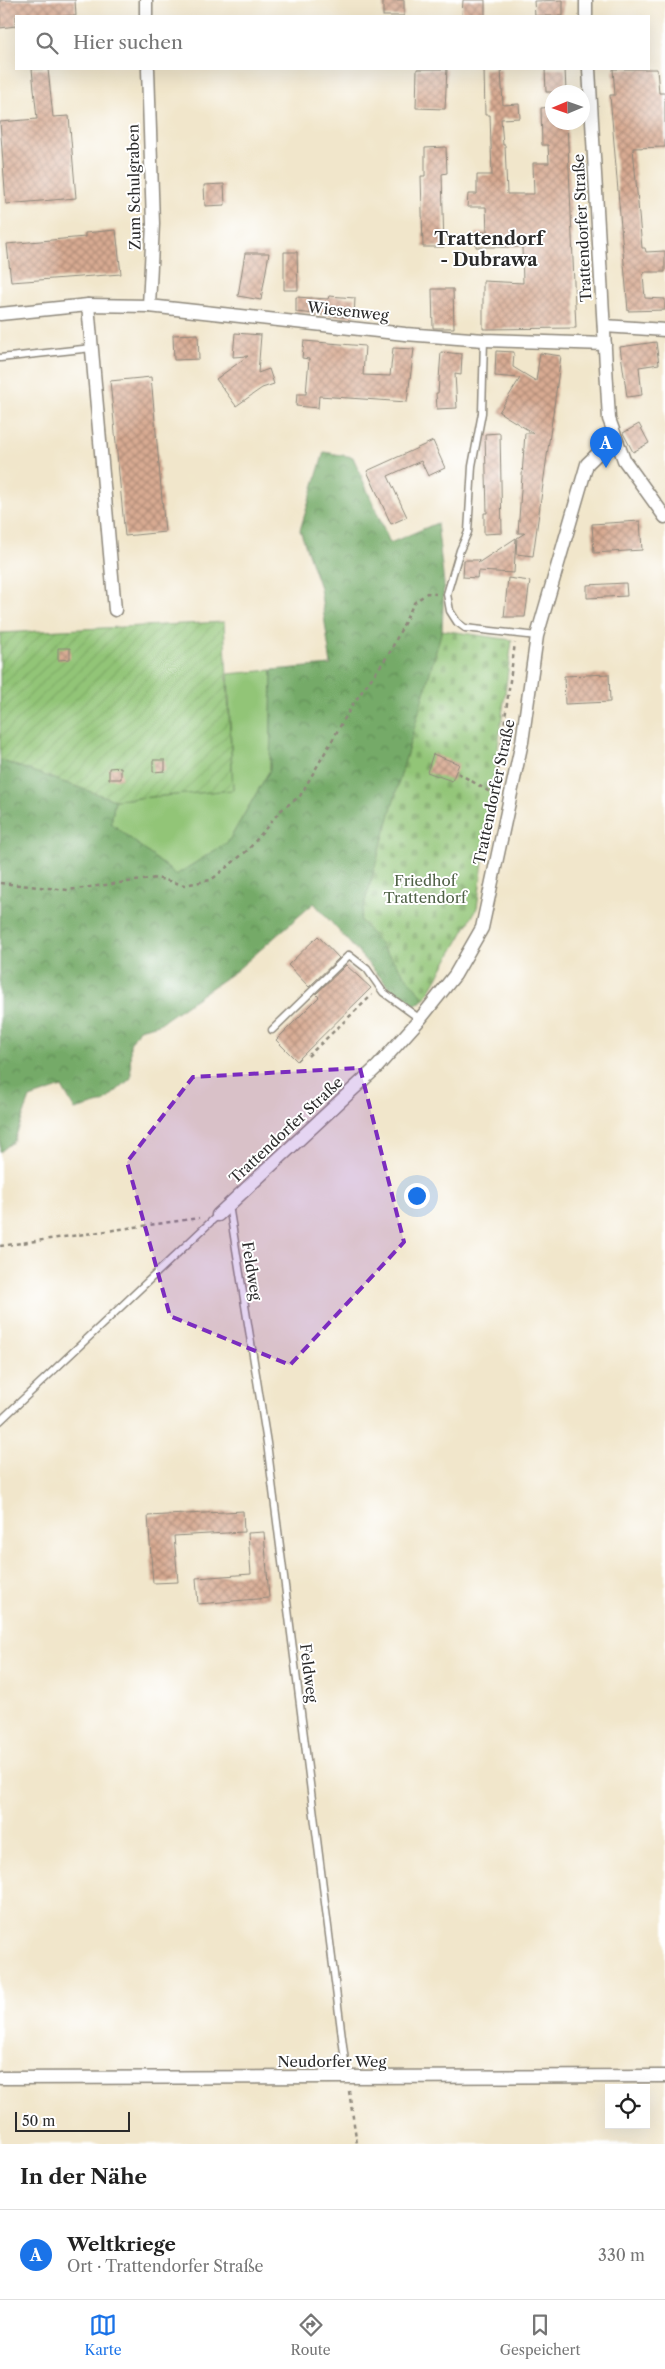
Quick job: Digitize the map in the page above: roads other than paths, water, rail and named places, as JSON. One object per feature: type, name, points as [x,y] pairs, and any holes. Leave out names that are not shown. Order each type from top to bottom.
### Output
[{"type":"street","points":[[146,0],[146,15]]},
{"type":"street","points":[[586,0],[586,15]]},
{"type":"street","name":"Zum Schulgraben","points":[[148,70],[153,224],[149,306]]},
{"type":"street","name":"Trattendorfer Straße","points":[[590,70],[609,419],[614,438],[624,460],[665,517]]},
{"type":"street","points":[[88,305],[115,610]]},
{"type":"street","name":"Wiesenweg","points":[[0,314],[88,305],[149,306],[405,334],[484,340],[605,344]]},
{"type":"street","points":[[604,326],[665,330]]},
{"type":"street","name":"Trattendorfer Straße","points":[[218,1215],[377,1067],[420,1019],[455,974],[482,928],[522,742],[537,636],[587,464],[614,438]]},
{"type":"street","name":"Neudorfer Weg","points":[[0,2078],[665,2076]]},
{"type":"lane","points":[[484,340],[482,413],[472,466],[468,532],[460,550],[447,594],[450,611],[457,622],[465,628],[537,636]]},
{"type":"lane","points":[[0,358],[92,348]]},
{"type":"lane","points":[[272,1030],[349,954],[367,969],[383,992],[420,1019]]},
{"type":"lane","name":"Feldweg","points":[[229,1206],[267,1443],[347,2077]]},
{"type":"lane","points":[[0,1421],[218,1215]]},
{"type":"place","name":"Weltkriege","points":[[606,468]]},
{"type":"district","name":"Trattendorf - Dubrawa","points":[[489,249]]},
{"type":"park label","name":"Friedhof Trattendorf","points":[[425,888]]}]
